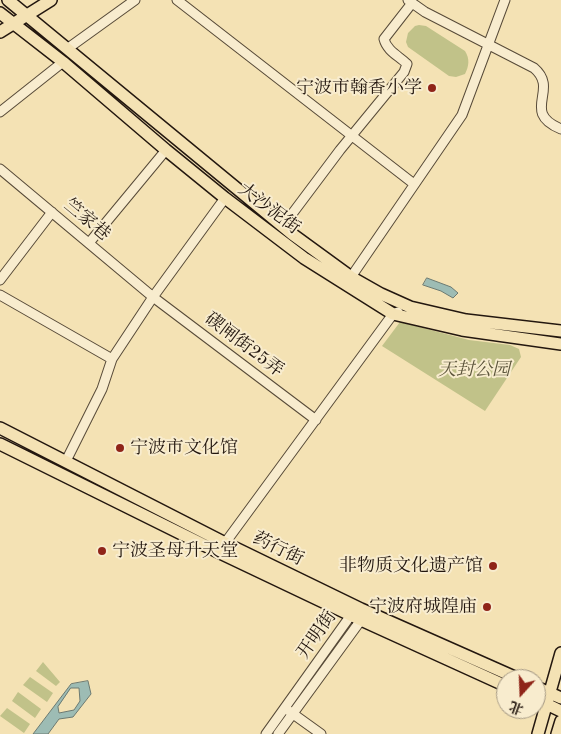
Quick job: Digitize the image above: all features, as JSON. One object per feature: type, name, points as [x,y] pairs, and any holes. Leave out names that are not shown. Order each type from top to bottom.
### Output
[{"type":"main road","points":[[0,14],[11,3],[25,0]]},
{"type":"main road","points":[[0,32],[51,0]]},
{"type":"main road","name":"大沙泥街","points":[[11,3],[283,226],[351,277],[381,294],[410,307],[466,320],[560,329]]},
{"type":"main road","name":"大沙泥街","points":[[0,14],[64,62],[225,198],[304,258],[394,314],[462,330],[561,344]]},
{"type":"main road","points":[[549,343],[560,329]]},
{"type":"main road","name":"药行街","points":[[0,428],[225,543],[358,615],[496,670]]},
{"type":"main road","name":"药行街","points":[[0,444],[214,550],[358,615],[496,681]]},
{"type":"main road","points":[[538,734],[561,653]]},
{"type":"main road","points":[[548,699],[561,711]]},
{"type":"main road","points":[[557,734],[561,721]]},
{"type":"street","points":[[67,49],[135,0]]},
{"type":"street","points":[[177,0],[414,184]]},
{"type":"street","points":[[351,277],[462,115],[505,0]]},
{"type":"street","points":[[283,226],[351,136],[367,119],[407,67],[404,61],[390,51],[385,45],[384,40],[410,2],[425,12],[526,63],[538,71],[543,79],[544,86],[540,104],[543,116],[550,123],[561,129]]},
{"type":"street","points":[[0,112],[64,62]]},
{"type":"street","points":[[89,243],[166,150]]},
{"type":"street","name":"竺家巷","points":[[1,173],[52,212],[153,297]]},
{"type":"street","points":[[66,462],[102,389],[112,359],[153,297],[225,198]]},
{"type":"street","points":[[0,280],[52,212]]},
{"type":"street","points":[[0,295],[112,359]]},
{"type":"street","name":"碶闸街25弄","points":[[153,297],[316,420]]},
{"type":"street","points":[[225,543],[394,314],[410,307]]},
{"type":"street","name":"开明街","points":[[266,734],[289,711],[358,615]]},
{"type":"street","points":[[289,711],[321,734]]},
{"type":"street","name":"开明街","points":[[278,734],[289,711]]},
{"type":"green space","points":[[415,26],[426,26],[465,51],[468,62],[465,74],[456,77],[449,76],[408,47],[406,42],[408,33]]},
{"type":"green space","name":"天封公园","points":[[400,322],[469,340],[510,345],[519,349],[521,357],[485,411],[382,346]]},
{"type":"green space","points":[[43,662],[60,682],[56,686],[36,671]]},
{"type":"green space","points":[[30,677],[53,693],[47,702],[23,685]]},
{"type":"green space","points":[[18,692],[41,709],[35,718],[12,701]]},
{"type":"green space","points":[[7,708],[30,724],[24,733],[0,716]]},
{"type":"water","points":[[427,278],[451,287],[458,293],[453,298],[441,291],[423,285]]},
{"type":"water","points":[[88,681],[91,694],[73,717],[59,719],[48,734],[33,734],[71,684]],"holes":[[[71,688],[79,688],[80,701],[74,710],[59,713],[58,707]]]},
{"type":"place","name":"宁波市翰香小学","points":[[432,88]]},
{"type":"place","name":"宁波市文化馆","points":[[120,448]]},
{"type":"place","name":"宁波圣母升天堂","points":[[102,551]]},
{"type":"place","name":"非物质文化遗产馆","points":[[493,566]]},
{"type":"place","name":"宁波府城隍庙","points":[[487,607]]}]
